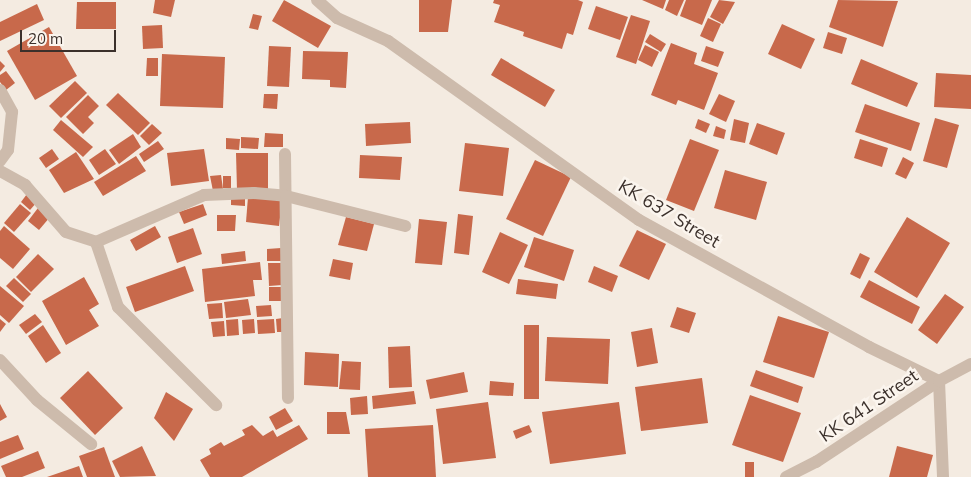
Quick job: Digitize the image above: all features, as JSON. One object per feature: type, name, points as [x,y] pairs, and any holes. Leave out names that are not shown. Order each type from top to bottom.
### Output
[{"type":"street","name":"KK 637 Street","points":[[317,0],[337,18],[388,41],[639,220],[869,347],[939,381]]},
{"type":"street","points":[[0,90],[12,112],[8,150],[0,162]]},
{"type":"street","points":[[285,154],[288,398]]},
{"type":"street","points":[[0,170],[25,186],[66,232],[96,242],[204,195],[254,193],[286,196],[405,226]]},
{"type":"street","points":[[96,242],[118,307],[216,405]]},
{"type":"street","points":[[0,360],[37,400],[91,444]]},
{"type":"street","name":"KK 641 Street","points":[[786,477],[816,462],[939,381],[971,364]]},
{"type":"street","points":[[939,381],[943,477]]},
{"type":"building","points":[[155,0],[175,0],[171,17],[153,13]]},
{"type":"building","points":[[284,0],[331,26],[318,48],[272,21]]},
{"type":"building","points":[[419,0],[452,0],[448,32],[419,32]]},
{"type":"building","points":[[494,0],[578,0],[583,2],[573,35],[567,33],[562,49],[523,36],[524,32],[494,22],[500,5],[493,3]]},
{"type":"building","points":[[642,0],[666,0],[663,9]]},
{"type":"building","points":[[669,0],[684,0],[677,16],[665,10]]},
{"type":"building","points":[[686,0],[712,0],[702,25],[680,16]]},
{"type":"building","points":[[719,0],[735,2],[723,24],[710,17]]},
{"type":"building","points":[[838,0],[898,1],[883,47],[829,27]]},
{"type":"building","points":[[77,2],[116,2],[116,29],[76,29]]},
{"type":"building","points":[[37,4],[44,20],[0,41],[0,22]]},
{"type":"building","points":[[596,6],[628,17],[620,40],[588,29]]},
{"type":"building","points":[[253,14],[262,16],[258,30],[249,28]]},
{"type":"building","points":[[631,15],[650,21],[636,64],[616,57]]},
{"type":"building","points":[[708,18],[721,24],[713,42],[700,36]]},
{"type":"building","points":[[782,24],[815,39],[801,69],[768,54]]},
{"type":"building","points":[[162,25],[163,48],[143,49],[142,26]]},
{"type":"building","points":[[49,27],[77,76],[35,100],[7,51]]},
{"type":"building","points":[[828,32],[847,38],[842,54],[823,48]]},
{"type":"building","points":[[650,34],[666,44],[661,52],[645,42]]},
{"type":"building","points":[[671,43],[697,53],[694,64],[718,73],[704,110],[678,100],[676,105],[651,95]]},
{"type":"building","points":[[645,45],[659,52],[652,67],[638,60]]},
{"type":"building","points":[[269,46],[291,47],[289,87],[267,86]]},
{"type":"building","points":[[706,46],[724,52],[718,67],[701,61]]},
{"type":"building","points":[[303,51],[348,52],[346,88],[330,87],[330,80],[302,79]]},
{"type":"building","points":[[162,54],[225,57],[223,108],[160,106]]},
{"type":"building","points":[[147,58],[158,58],[158,76],[146,76]]},
{"type":"building","points":[[501,58],[555,90],[545,107],[491,75]]},
{"type":"building","points":[[861,59],[918,83],[907,107],[851,84]]},
{"type":"building","points":[[0,61],[5,66],[0,72]]},
{"type":"building","points":[[6,71],[15,83],[6,90],[0,82],[0,75]]},
{"type":"building","points":[[936,73],[971,75],[971,109],[934,107]]},
{"type":"building","points":[[75,81],[87,93],[61,118],[49,106]]},
{"type":"building","points":[[118,93],[150,123],[138,135],[106,105]]},
{"type":"building","points":[[264,94],[278,94],[277,109],[263,108]]},
{"type":"building","points":[[719,94],[735,101],[726,122],[709,114]]},
{"type":"building","points":[[88,95],[99,106],[88,117],[94,123],[83,134],[66,117]]},
{"type":"building","points":[[865,104],[920,123],[911,151],[855,132]]},
{"type":"building","points":[[935,118],[959,125],[947,168],[923,161]]},
{"type":"building","points":[[698,119],[710,124],[706,133],[695,128]]},
{"type":"building","points":[[734,119],[749,123],[745,143],[730,140]]},
{"type":"building","points":[[61,120],[93,147],[83,157],[53,130]]},
{"type":"building","points":[[410,122],[411,143],[366,146],[365,124]]},
{"type":"building","points":[[757,123],[785,133],[777,155],[749,144]]},
{"type":"building","points":[[152,124],[162,133],[149,145],[140,136]]},
{"type":"building","points":[[716,126],[726,130],[724,139],[713,136]]},
{"type":"building","points":[[265,133],[283,134],[283,147],[264,147]]},
{"type":"building","points":[[133,134],[141,147],[119,164],[109,150]]},
{"type":"building","points":[[241,137],[259,138],[258,149],[241,148]]},
{"type":"building","points":[[226,138],[240,139],[239,150],[226,149]]},
{"type":"building","points":[[690,139],[719,150],[694,211],[666,200]]},
{"type":"building","points":[[860,139],[888,148],[882,167],[854,158]]},
{"type":"building","points":[[158,141],[164,149],[144,162],[139,154]]},
{"type":"building","points":[[465,143],[509,148],[503,196],[459,191]]},
{"type":"building","points":[[52,149],[59,159],[46,168],[39,158]]},
{"type":"building","points":[[105,149],[116,164],[99,175],[89,160]]},
{"type":"building","points":[[204,149],[209,181],[171,186],[167,153]]},
{"type":"building","points":[[76,152],[94,179],[64,193],[49,170]]},
{"type":"building","points":[[236,153],[268,153],[268,190],[237,190]]},
{"type":"building","points":[[360,155],[402,157],[400,180],[359,178]]},
{"type":"building","points":[[136,156],[146,171],[103,196],[94,182]]},
{"type":"building","points":[[903,157],[914,163],[906,179],[895,174]]},
{"type":"building","points":[[535,160],[571,177],[543,236],[506,219]]},
{"type":"building","points":[[725,170],[767,182],[756,220],[714,208]]},
{"type":"building","points":[[221,175],[223,189],[213,191],[210,176]]},
{"type":"building","points":[[223,176],[231,176],[231,188],[223,188]]},
{"type":"building","points":[[27,194],[37,202],[30,210],[21,202]]},
{"type":"building","points":[[248,197],[282,200],[279,226],[246,222]]},
{"type":"building","points":[[231,198],[245,198],[245,206],[231,205]]},
{"type":"building","points":[[20,204],[31,213],[14,232],[4,223]]},
{"type":"building","points":[[203,204],[207,215],[184,224],[179,212]]},
{"type":"building","points":[[38,208],[50,217],[39,230],[28,221]]},
{"type":"building","points":[[458,214],[473,216],[469,255],[454,253]]},
{"type":"building","points":[[217,215],[236,215],[235,231],[217,231]]},
{"type":"building","points":[[346,217],[374,224],[367,251],[338,245]]},
{"type":"building","points":[[907,217],[950,243],[917,298],[874,272]]},
{"type":"building","points":[[419,219],[447,222],[442,265],[415,263]]},
{"type":"building","points":[[4,226],[30,249],[13,269],[0,258],[0,231]]},
{"type":"building","points":[[155,226],[161,237],[136,251],[130,240]]},
{"type":"building","points":[[193,228],[202,254],[177,263],[168,237]]},
{"type":"building","points":[[637,230],[666,244],[649,280],[619,266]]},
{"type":"building","points":[[500,232],[528,245],[509,284],[482,272]]},
{"type":"building","points":[[534,237],[574,250],[564,281],[524,267]]},
{"type":"building","points":[[281,248],[281,261],[267,261],[267,249]]},
{"type":"building","points":[[245,251],[246,261],[222,264],[221,254]]},
{"type":"building","points":[[860,253],[870,258],[860,279],[850,274]]},
{"type":"building","points":[[38,254],[54,269],[31,292],[16,277]]},
{"type":"building","points":[[333,259],[353,263],[350,280],[329,276]]},
{"type":"building","points":[[260,262],[262,280],[253,280],[255,296],[205,302],[202,269]]},
{"type":"building","points":[[268,263],[281,263],[282,285],[269,286]]},
{"type":"building","points":[[185,266],[194,291],[135,312],[126,287]]},
{"type":"building","points":[[594,266],[618,276],[612,292],[588,282]]},
{"type":"building","points":[[84,277],[99,304],[89,310],[99,326],[66,345],[42,301]]},
{"type":"building","points":[[14,278],[31,294],[23,302],[6,286]]},
{"type":"building","points":[[518,279],[558,284],[556,299],[516,294]]},
{"type":"building","points":[[869,280],[920,307],[912,324],[860,297]]},
{"type":"building","points":[[0,286],[24,306],[9,323],[0,315]]},
{"type":"building","points":[[269,287],[281,287],[281,301],[269,301]]},
{"type":"building","points":[[945,294],[964,307],[937,344],[918,330]]},
{"type":"building","points":[[248,299],[251,315],[226,318],[224,302]]},
{"type":"building","points":[[222,303],[223,318],[209,319],[207,304]]},
{"type":"building","points":[[271,305],[272,316],[257,317],[256,306]]},
{"type":"building","points":[[677,307],[696,313],[689,333],[670,327]]},
{"type":"building","points":[[35,314],[42,322],[26,334],[19,325]]},
{"type":"building","points":[[778,316],[829,332],[814,378],[763,362]]},
{"type":"building","points":[[283,318],[284,332],[277,332],[276,319]]},
{"type":"building","points":[[0,319],[6,324],[0,332]]},
{"type":"building","points":[[238,319],[239,335],[227,336],[226,320]]},
{"type":"building","points":[[254,319],[255,333],[243,334],[242,320]]},
{"type":"building","points":[[274,319],[275,333],[258,334],[257,320]]},
{"type":"building","points":[[224,321],[225,336],[213,337],[211,322]]},
{"type":"building","points":[[43,325],[61,353],[46,363],[28,336]]},
{"type":"building","points":[[524,325],[539,325],[539,399],[524,399]]},
{"type":"building","points":[[652,328],[658,363],[637,367],[631,332]]},
{"type":"building","points":[[547,337],[610,339],[608,384],[545,381]]},
{"type":"building","points":[[410,346],[412,387],[389,388],[388,347]]},
{"type":"building","points":[[305,352],[339,354],[338,387],[304,385]]},
{"type":"building","points":[[342,361],[361,362],[360,390],[339,389]]},
{"type":"building","points":[[756,370],[803,387],[798,403],[750,386]]},
{"type":"building","points":[[88,371],[123,408],[95,435],[60,398]]},
{"type":"building","points":[[464,372],[468,392],[430,399],[426,380]]},
{"type":"building","points":[[702,378],[708,423],[641,431],[635,387]]},
{"type":"building","points":[[490,381],[514,383],[513,396],[489,395]]},
{"type":"building","points":[[414,391],[416,404],[373,409],[372,396]]},
{"type":"building","points":[[166,392],[193,409],[174,441],[154,418]]},
{"type":"building","points":[[750,395],[801,413],[783,462],[732,445]]},
{"type":"building","points":[[367,396],[368,414],[351,415],[350,398]]},
{"type":"building","points":[[488,402],[496,458],[443,464],[436,409]]},
{"type":"building","points":[[619,402],[626,454],[550,464],[542,412]]},
{"type":"building","points":[[0,404],[7,417],[0,421]]},
{"type":"building","points":[[285,408],[293,421],[276,430],[269,417]]},
{"type":"building","points":[[327,412],[346,412],[350,434],[327,434]]},
{"type":"building","points":[[252,425],[263,436],[273,430],[277,437],[299,425],[308,439],[242,477],[210,477],[200,460],[211,454],[209,449],[221,442],[224,446],[245,435],[242,430]]},
{"type":"building","points":[[433,425],[436,477],[368,477],[365,429]]},
{"type":"building","points":[[529,425],[532,432],[516,439],[513,431]]},
{"type":"building","points":[[18,435],[24,449],[0,459],[0,442]]},
{"type":"building","points":[[142,446],[156,476],[120,477],[112,461]]},
{"type":"building","points":[[897,446],[933,455],[927,477],[889,477]]},
{"type":"building","points":[[104,447],[115,477],[87,477],[79,456]]},
{"type":"building","points":[[38,451],[45,468],[22,477],[6,477],[1,466]]},
{"type":"building","points":[[745,462],[754,462],[754,477],[745,477]]},
{"type":"building","points":[[79,466],[83,477],[47,477]]}]
